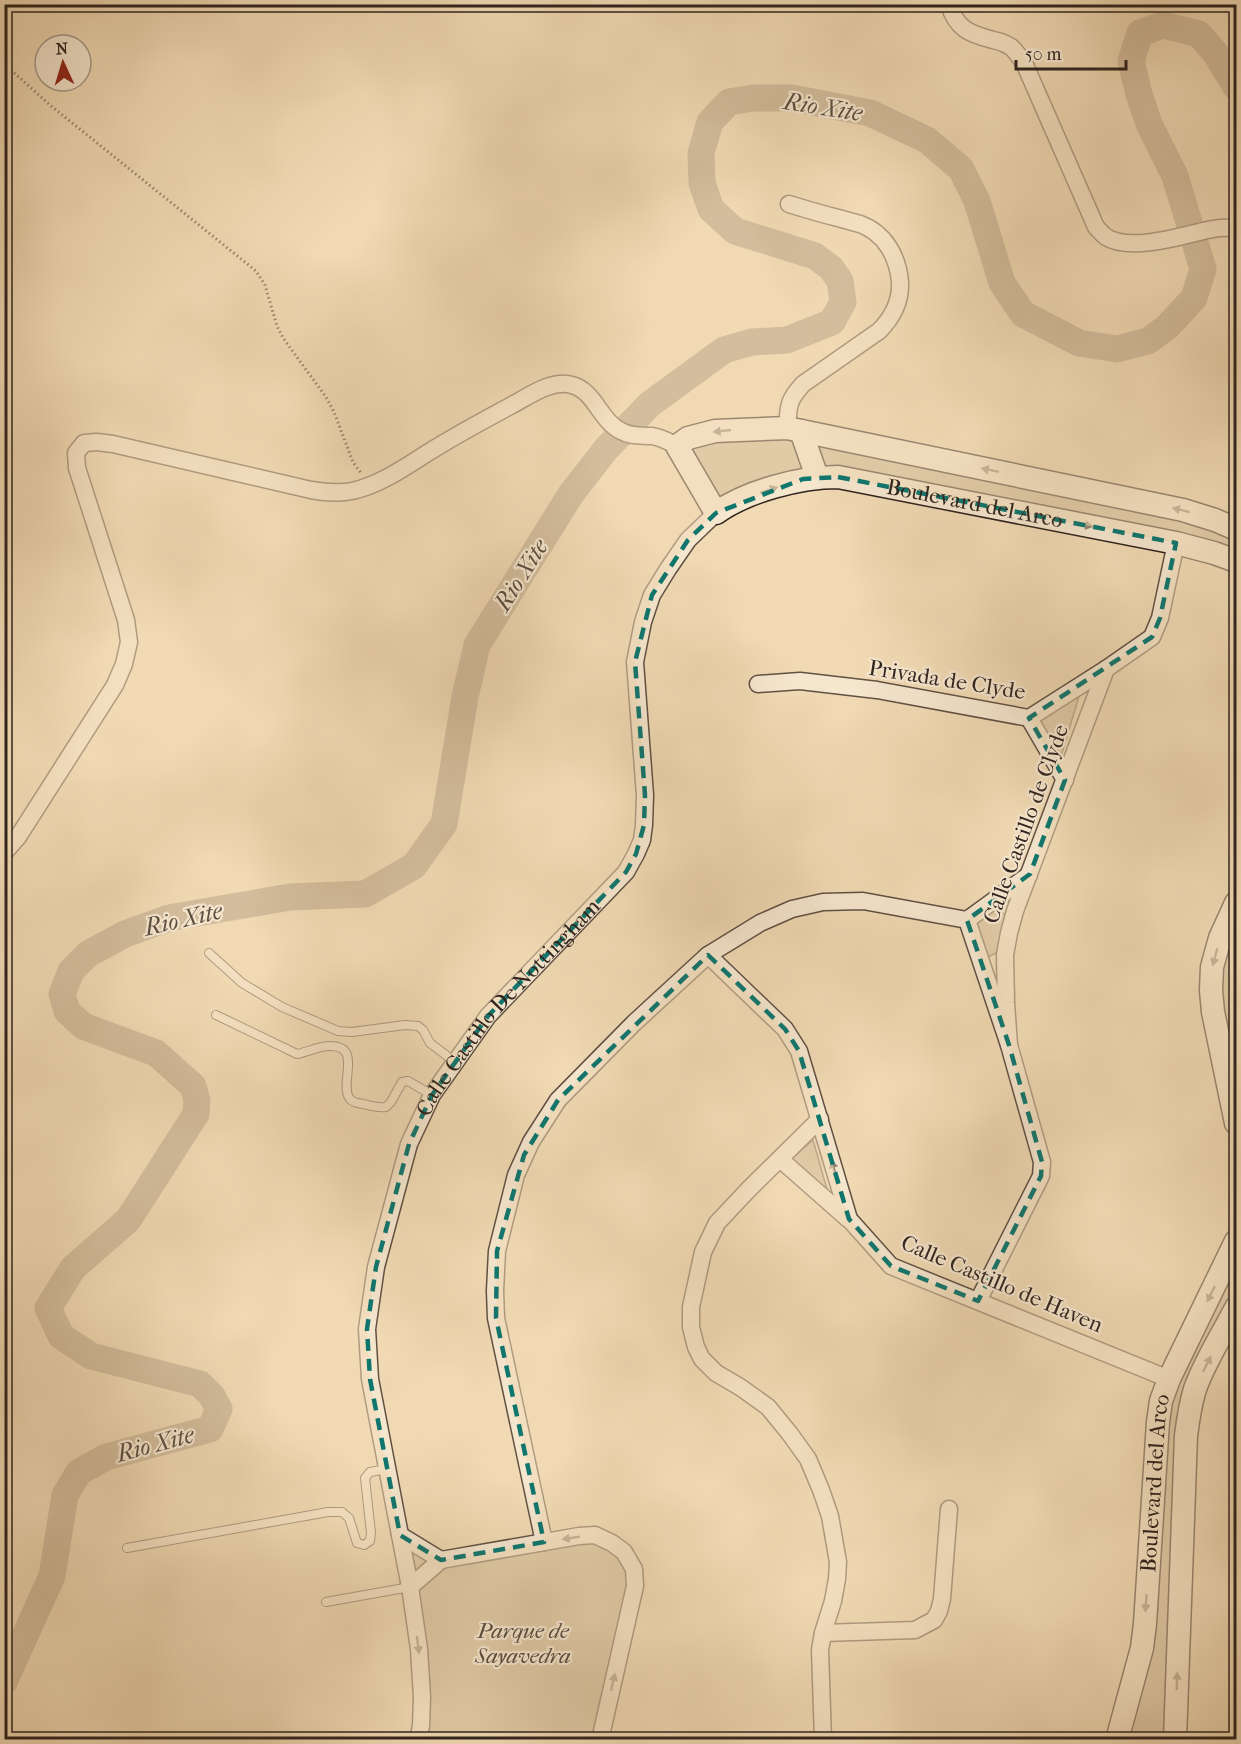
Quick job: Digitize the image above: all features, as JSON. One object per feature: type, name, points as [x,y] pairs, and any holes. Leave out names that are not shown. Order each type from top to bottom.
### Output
[{"type":"street","points":[[948,4],[956,24],[980,36],[1003,42],[1017,54],[1025,66],[1096,227],[1107,237],[1120,242],[1137,243],[1217,228],[1236,229]]},
{"type":"street","points":[[789,204],[861,225],[887,243],[898,266],[899,299],[888,321],[879,331],[804,384],[790,400],[794,430],[817,477]]},
{"type":"street","points":[[4,853],[18,837],[115,685],[124,664],[129,642],[126,620],[77,468],[76,453],[84,443],[113,444],[311,490],[330,493],[352,491],[374,484],[491,416],[552,385],[561,383],[579,387],[621,432],[635,436],[654,436],[677,446],[716,513]]},
{"type":"street","points":[[677,446],[688,438],[716,431],[754,428],[794,430]]},
{"type":"street","name":"Boulevard del Arco","points":[[794,430],[1183,510],[1236,529]]},
{"type":"street","name":"Boulevard del Arco","points":[[716,513],[737,500],[803,479],[838,477],[1176,543],[1236,561]]},
{"type":"street","name":"Calle Castillo De Nottingham","points":[[400,1535],[370,1379],[367,1329],[376,1267],[409,1144],[432,1095],[488,1016],[626,872],[636,854],[642,840],[645,795],[635,662],[643,622],[652,595],[675,559],[688,540],[716,513]]},
{"type":"street","name":"Privada de Clyde","points":[[758,684],[800,681],[877,690],[1029,718],[1152,637],[1160,618],[1176,543]]},
{"type":"street","name":"Calle Castillo de Clyde","points":[[978,1301],[1041,1176],[1042,1162],[1009,1045],[1005,955],[1009,933],[1015,911],[1106,669]]},
{"type":"street","name":"Privada de Clyde","points":[[1029,718],[1065,780]]},
{"type":"street","points":[[544,1542],[496,1318],[495,1291],[497,1251],[516,1175],[531,1142],[558,1100],[634,1023],[708,955],[760,922],[792,909],[823,903],[863,901],[967,920],[1030,874]]},
{"type":"street","points":[[1236,903],[1220,938],[1212,967],[1211,990],[1213,1012],[1236,1123]]},
{"type":"street","points":[[967,920],[1009,1045]]},
{"type":"street","name":"Calle Castillo de Haven","points":[[708,955],[784,1029],[799,1051],[849,1219],[891,1266],[1168,1379]]},
{"type":"street","points":[[820,1119],[717,1223],[703,1252],[691,1307],[691,1327],[702,1359],[716,1372],[768,1407],[790,1434],[808,1459],[830,1516],[837,1562],[837,1579],[820,1650],[823,1740]]},
{"type":"street","points":[[780,1159],[849,1219]]},
{"type":"street","name":"Boulevard del Arco","points":[[1117,1740],[1142,1647],[1145,1624],[1161,1401],[1168,1379],[1236,1241]]},
{"type":"street","name":"Boulevard del Arco","points":[[1175,1740],[1188,1420],[1196,1388],[1236,1308]]},
{"type":"street","points":[[1168,1379],[1181,1389],[1174,1421],[1175,1436],[1185,1462]]},
{"type":"street","points":[[823,1632],[915,1630],[934,1620],[942,1599],[949,1509]]},
{"type":"street","points":[[400,1535],[441,1560]]},
{"type":"street","points":[[400,1535],[419,1650],[422,1697],[418,1740]]},
{"type":"street","points":[[410,1587],[441,1560],[579,1536],[595,1535],[624,1552],[634,1569],[635,1586],[600,1740]]},
{"type":"lane","points":[[208,953],[242,983],[282,1007],[338,1031],[352,1032],[405,1025],[418,1026],[423,1029],[430,1043],[455,1062]]},
{"type":"lane","points":[[216,1016],[297,1054],[328,1046],[340,1047],[347,1054],[349,1064],[346,1087],[348,1097],[353,1102],[377,1108],[386,1107],[402,1082],[408,1081],[432,1095]]},
{"type":"lane","points":[[127,1548],[328,1512],[342,1512],[349,1518],[357,1543],[364,1545],[370,1541],[371,1533],[365,1478],[370,1472],[387,1469]]},
{"type":"lane","points":[[326,1602],[410,1587]]},
{"type":"path","points":[[4,64],[50,105],[256,271],[265,285],[282,338],[326,397],[353,462],[374,484]]},
{"type":"highlighted area","points":[[838,477],[1176,543],[1160,618],[1152,637],[1029,718],[1065,780],[1030,874],[967,920],[1009,1045],[1042,1162],[1041,1176],[978,1301],[891,1266],[849,1219],[799,1051],[785,1029],[708,955],[558,1100],[524,1155],[497,1251],[496,1318],[544,1542],[441,1560],[400,1535],[370,1379],[367,1329],[376,1267],[409,1144],[432,1095],[488,1016],[626,872],[636,854],[644,825],[645,795],[635,662],[652,595],[688,540],[716,513],[803,479]]},
{"type":"green space","points":[[754,428],[1236,529],[1236,561],[838,477],[725,507],[680,443]]},
{"type":"green space","points":[[1080,693],[1059,763],[1037,720]]},
{"type":"green space","points":[[1236,902],[1236,1123],[1213,1012]]},
{"type":"green space","points":[[994,907],[1007,916],[1000,951],[988,957],[972,924]]},
{"type":"green space","points":[[813,1140],[828,1193],[789,1161]]},
{"type":"green space","points":[[1236,1241],[1236,1308],[1196,1388],[1175,1739],[1117,1740],[1142,1648],[1158,1422]]},
{"type":"green space","name":"Parque de Sayavedra","points":[[400,1535],[441,1560],[595,1535],[634,1569],[600,1739],[418,1739],[421,1726]]},
{"type":"waterway","name":"Rio Xite","points":[[4,1682],[52,1576],[65,1495],[79,1472],[106,1457],[210,1429],[219,1409],[212,1396],[200,1384],[91,1356],[61,1336],[48,1308],[73,1268],[128,1220],[196,1114],[197,1101],[193,1086],[156,1053],[83,1026],[67,1011],[62,994],[71,971],[88,954],[125,934],[169,918],[290,897],[365,894],[414,866],[444,824],[465,697],[477,645],[571,494],[606,449],[650,404],[724,350],[752,342],[787,340],[832,322],[843,302],[840,281],[831,268],[815,256],[735,231],[711,209],[702,183],[701,153],[710,122],[729,102],[753,98],[792,98],[870,113],[927,140],[961,169],[977,201],[1002,283],[1023,314],[1079,343],[1117,349],[1148,341],[1167,327],[1194,298],[1203,269],[1175,176],[1149,124],[1139,94],[1131,61],[1140,33],[1163,25],[1199,34],[1216,54],[1236,87]]}]
